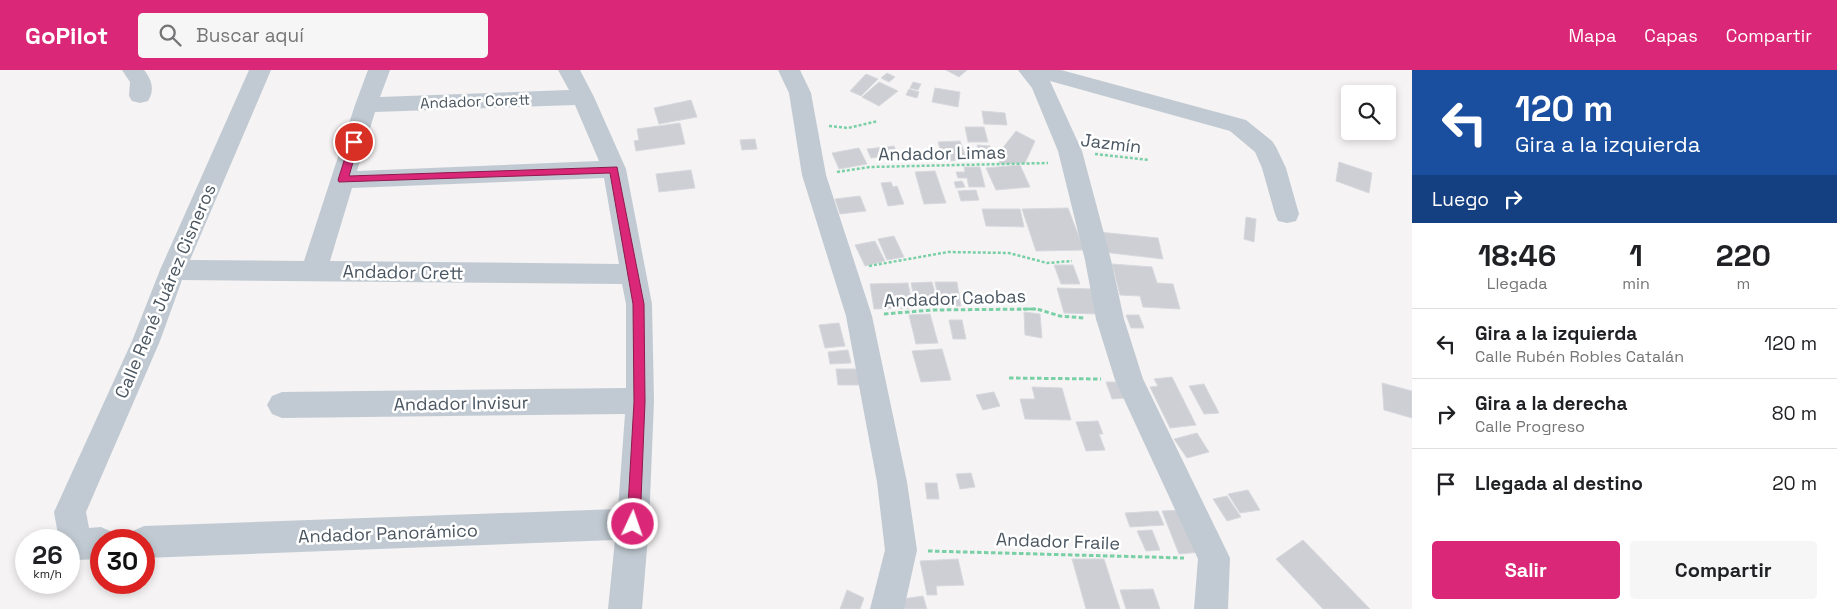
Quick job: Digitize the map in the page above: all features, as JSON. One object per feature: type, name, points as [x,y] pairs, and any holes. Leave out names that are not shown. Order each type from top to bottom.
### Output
[{"type":"street","points":[[134,70],[141,81],[140,96]]},
{"type":"street","name":"Calle René Juárez Cisneros","points":[[90,543],[76,544],[70,512],[146,341],[173,270],[260,70]]},
{"type":"street","points":[[314,271],[379,70]]},
{"type":"street","points":[[569,70],[614,169],[639,304],[640,402],[633,524],[624,609]]},
{"type":"street","points":[[790,70],[800,93],[814,175],[846,270],[859,316],[892,482],[901,550],[887,609]]},
{"type":"street","points":[[1029,70],[1042,85],[1070,156],[1098,260],[1110,319],[1129,380],[1214,558],[1211,609]]},
{"type":"street","points":[[1035,70],[1238,125],[1264,147],[1274,168],[1287,214]]},
{"type":"street","name":"Andador Corett","points":[[366,106],[583,98]]},
{"type":"street","points":[[343,180],[614,169]]},
{"type":"street","name":"Andador Crett","points":[[173,270],[633,274]]},
{"type":"street","name":"Andador Invisur","points":[[282,405],[640,402]]},
{"type":"street","name":"Andador Panorámico","points":[[155,542],[633,524]]},
{"type":"path","points":[[804,124],[848,128],[878,121]]},
{"type":"path","name":"Jazmín","points":[[1070,156],[1149,160]]},
{"type":"path","name":"Andador Limas","points":[[814,175],[870,167],[1070,156]]},
{"type":"path","points":[[846,270],[948,252],[1009,252],[1047,263],[1098,260]]},
{"type":"path","name":"Andador Caobas","points":[[859,316],[932,310],[1036,308],[1060,316],[1110,319]]},
{"type":"path","points":[[1009,378],[1129,380]]},
{"type":"path","name":"Andador Fraile","points":[[901,550],[1106,557],[1214,558]]},
{"type":"building","points":[[946,70],[967,70],[959,77]]},
{"type":"building","points":[[887,73],[895,77],[889,82],[881,78]]},
{"type":"building","points":[[866,74],[878,79],[861,96],[850,91]]},
{"type":"building","points":[[879,82],[898,91],[879,106],[862,97]]},
{"type":"building","points":[[913,82],[921,84],[918,90],[910,88]]},
{"type":"building","points":[[935,88],[960,92],[958,107],[932,102]]},
{"type":"building","points":[[909,89],[919,92],[917,98],[906,95]]},
{"type":"building","points":[[691,100],[697,117],[659,124],[654,108]]},
{"type":"building","points":[[982,111],[1005,113],[1007,125],[984,124]]},
{"type":"building","points":[[680,123],[685,144],[636,151],[634,141],[639,140],[637,129]]},
{"type":"building","points":[[965,127],[984,127],[988,142],[968,142]]},
{"type":"building","points":[[1016,131],[1035,141],[1025,163],[1000,164],[998,154]]},
{"type":"building","points":[[755,139],[757,149],[742,150],[740,140]]},
{"type":"building","points":[[960,141],[967,160],[944,161],[938,142]]},
{"type":"building","points":[[977,145],[990,146],[992,157],[979,156]]},
{"type":"building","points":[[894,146],[898,155],[871,158],[867,149]]},
{"type":"building","points":[[859,148],[867,164],[839,169],[832,153]]},
{"type":"building","points":[[1339,162],[1372,173],[1369,193],[1336,181]]},
{"type":"building","points":[[1020,165],[1030,187],[996,190],[986,168]]},
{"type":"building","points":[[964,167],[980,167],[985,187],[969,187],[967,178],[958,178],[956,172],[965,172]]},
{"type":"building","points":[[691,170],[695,188],[659,192],[656,174]]},
{"type":"building","points":[[935,171],[946,203],[924,204],[915,172]]},
{"type":"building","points":[[962,181],[965,187],[956,188],[954,182]]},
{"type":"building","points":[[891,182],[893,187],[897,186],[904,204],[888,206],[881,183]]},
{"type":"building","points":[[976,190],[979,200],[961,201],[958,191]]},
{"type":"building","points":[[860,196],[866,211],[840,214],[835,199]]},
{"type":"building","points":[[1068,208],[1084,250],[1036,251],[1022,209]]},
{"type":"building","points":[[982,209],[1020,209],[1024,227],[986,226]]},
{"type":"building","points":[[1246,217],[1256,219],[1254,242],[1244,239]]},
{"type":"building","points":[[1099,232],[1158,238],[1163,259],[1102,252]]},
{"type":"building","points":[[894,236],[904,257],[887,260],[878,239]]},
{"type":"building","points":[[875,241],[885,261],[865,266],[855,245]]},
{"type":"building","points":[[1112,264],[1152,267],[1157,283],[1173,284],[1180,309],[1143,307],[1140,296],[1120,295]]},
{"type":"building","points":[[1054,265],[1073,265],[1080,284],[1061,284]]},
{"type":"building","points":[[932,282],[939,307],[916,307],[911,283]]},
{"type":"building","points":[[935,282],[957,282],[961,306],[940,306]]},
{"type":"building","points":[[908,283],[913,308],[874,309],[870,284]]},
{"type":"building","points":[[1057,288],[1093,289],[1100,314],[1064,313]]},
{"type":"building","points":[[1024,312],[1040,314],[1042,338],[1025,335]]},
{"type":"building","points":[[930,314],[938,343],[916,344],[909,315]]},
{"type":"building","points":[[1126,315],[1139,315],[1144,328],[1131,328]]},
{"type":"building","points":[[949,320],[962,320],[966,339],[953,339]]},
{"type":"building","points":[[839,323],[845,346],[825,348],[819,325]]},
{"type":"building","points":[[942,349],[951,380],[921,382],[912,351]]},
{"type":"building","points":[[848,350],[851,363],[830,364],[828,352]]},
{"type":"building","points":[[836,369],[858,369],[860,385],[838,385]]},
{"type":"building","points":[[1172,377],[1196,425],[1170,428],[1150,387],[1158,386],[1154,379]]},
{"type":"building","points":[[1106,382],[1119,382],[1125,398],[1112,399]]},
{"type":"building","points":[[1382,383],[1412,391],[1412,418],[1384,410]]},
{"type":"building","points":[[1204,384],[1219,413],[1204,414],[1189,386]]},
{"type":"building","points":[[1032,387],[1062,388],[1071,420],[1025,419],[1020,399],[1035,399]]},
{"type":"building","points":[[994,392],[1000,406],[983,410],[976,395]]},
{"type":"building","points":[[1098,421],[1103,434],[1099,434],[1105,450],[1086,451],[1076,422]]},
{"type":"building","points":[[1197,433],[1209,452],[1187,458],[1174,439]]},
{"type":"building","points":[[971,473],[975,487],[960,489],[956,474]]},
{"type":"building","points":[[925,483],[937,483],[939,499],[927,499]]},
{"type":"building","points":[[1248,490],[1260,510],[1240,513],[1228,494]]},
{"type":"building","points":[[1227,496],[1241,517],[1227,521],[1213,499]]},
{"type":"building","points":[[1183,510],[1201,552],[1179,554],[1162,511]]},
{"type":"building","points":[[1158,511],[1164,525],[1130,527],[1125,513]]},
{"type":"building","points":[[1152,530],[1160,550],[1146,551],[1137,531]]},
{"type":"building","points":[[1303,540],[1370,609],[1323,609],[1276,559]]},
{"type":"building","points":[[958,559],[964,585],[936,586],[937,595],[927,595],[920,561]]},
{"type":"building","points":[[1072,559],[1104,559],[1120,609],[1086,609]]},
{"type":"building","points":[[1153,589],[1160,609],[1126,609],[1120,590]]},
{"type":"building","points":[[847,590],[864,598],[860,609],[840,609]]},
{"type":"building","points":[[923,596],[927,609],[897,609],[895,600]]},
{"type":"route","points":[[354,142],[343,180],[614,169],[639,304],[640,402],[633,524]]}]
